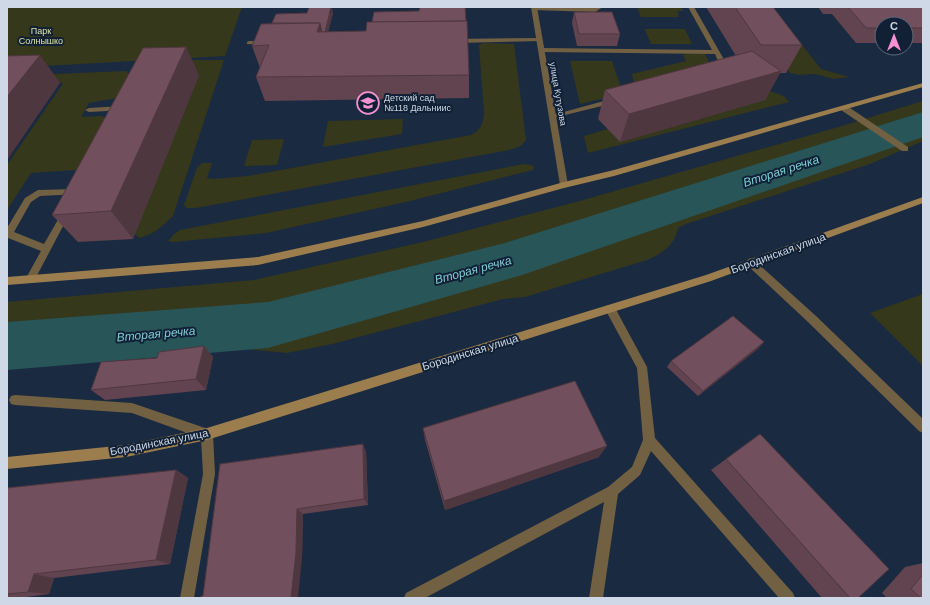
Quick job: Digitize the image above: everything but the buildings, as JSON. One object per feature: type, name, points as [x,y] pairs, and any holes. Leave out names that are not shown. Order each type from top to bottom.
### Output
[{"type":"main road","points":[[7,282],[258,261],[423,224],[564,185],[614,173],[923,85]]},
{"type":"main road","name":"Бородинская улица","points":[[7,463],[126,451],[207,434],[610,309],[750,262],[923,200]]},
{"type":"street","points":[[534,8],[595,10],[600,7]]},
{"type":"street","points":[[691,7],[717,52],[724,68],[720,72],[712,74]]},
{"type":"street","name":"улица Кутузова","points":[[534,8],[564,185]]},
{"type":"street","points":[[444,41],[540,40]]},
{"type":"street","points":[[249,43],[272,43]]},
{"type":"street","points":[[542,50],[717,52]]},
{"type":"street","points":[[553,116],[623,98]]},
{"type":"street","points":[[89,110],[124,105],[115,121]]},
{"type":"street","points":[[844,108],[905,149]]},
{"type":"street","points":[[30,280],[47,249],[75,196],[38,193],[28,200],[9,232],[11,236],[47,249]]},
{"type":"street","points":[[750,262],[817,324],[923,427]]},
{"type":"street","points":[[411,598],[612,491],[636,471],[649,440],[642,367],[610,309]]},
{"type":"street","points":[[15,400],[132,408],[207,434],[209,474],[187,598]]},
{"type":"street","points":[[649,440],[788,598]]},
{"type":"street","points":[[596,598],[612,491]]},
{"type":"green space","name":"Парк Солнышко","points":[[7,7],[242,7],[225,56],[7,68]]},
{"type":"green space","points":[[637,7],[681,7],[683,11],[677,11],[679,17],[641,17]]},
{"type":"green space","points":[[775,10],[821,69],[849,77],[834,79],[815,74],[799,75],[790,73],[750,14]]},
{"type":"green space","points":[[645,29],[685,29],[692,44],[651,44]]},
{"type":"green space","points":[[483,43],[514,44],[526,140],[521,146],[509,150],[196,208],[187,208],[184,205],[197,168],[202,163],[212,163],[207,178],[213,179],[248,176],[471,135],[479,129],[484,117],[479,45]]},
{"type":"green space","points":[[705,54],[711,66],[635,86],[632,74],[686,61],[683,55]]},
{"type":"green space","points":[[188,60],[224,60],[173,216],[161,227],[144,237],[139,238],[135,234],[199,75]]},
{"type":"green space","points":[[570,61],[612,61],[623,94],[580,104]]},
{"type":"green space","points":[[126,71],[130,75],[118,98],[89,103],[82,115],[82,117],[101,116],[108,119],[80,167],[75,170],[31,173],[7,210],[7,165],[62,85],[62,83],[59,82],[28,83],[31,75]]},
{"type":"green space","points":[[739,80],[784,96],[789,102],[588,153],[584,136],[608,129],[620,142],[765,100]]},
{"type":"green space","points":[[923,101],[923,141],[870,164],[686,224],[678,228],[671,244],[663,252],[647,260],[525,297],[503,299],[332,344],[287,353],[236,348],[167,356],[7,368],[7,302],[254,280],[423,242],[580,201],[842,126]]},
{"type":"green space","points":[[403,119],[402,134],[323,147],[328,121]]},
{"type":"green space","points":[[284,139],[277,165],[244,166],[252,140]]},
{"type":"green space","points":[[524,164],[534,167],[533,170],[410,201],[266,233],[173,242],[168,241],[180,230]]},
{"type":"green space","points":[[923,294],[923,366],[870,313]]},
{"type":"waterway","name":"Вторая речка","points":[[7,346],[268,325],[505,262],[923,124]]},
{"type":"place","name":"Детский сад №118 Дальниис","points":[[368,103]]}]
